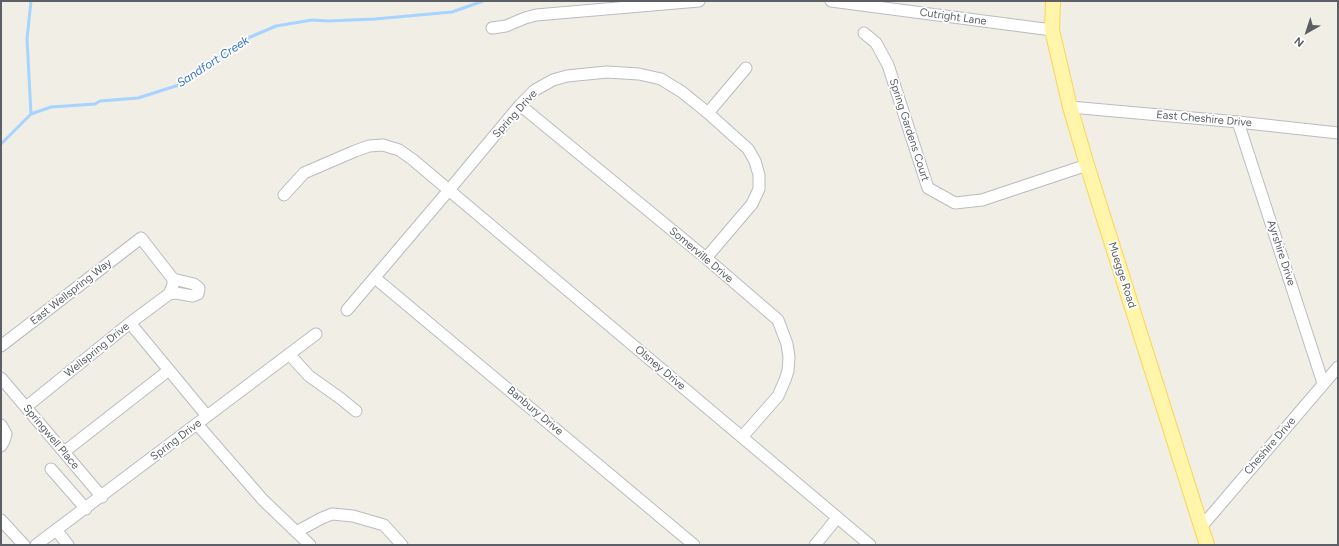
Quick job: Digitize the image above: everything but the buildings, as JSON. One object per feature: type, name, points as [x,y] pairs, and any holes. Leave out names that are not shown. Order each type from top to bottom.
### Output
[{"type":"main road","name":"Muegge Road","points":[[1053,1],[1052,30],[1070,107],[1087,165],[1208,545]]},
{"type":"street","points":[[492,28],[506,26],[536,15],[699,1]]},
{"type":"street","name":"Cutright Lane","points":[[831,1],[1052,30]]},
{"type":"street","name":"Spring Gardens Court","points":[[864,33],[876,42],[888,65],[928,188],[955,203],[982,200],[1087,165]]},
{"type":"street","points":[[708,112],[746,68]]},
{"type":"street","name":"Spring Drive","points":[[347,310],[520,105],[535,90],[553,80],[568,76],[608,72],[639,74],[661,79],[682,92],[708,112],[748,149],[755,161],[759,175],[759,189],[752,204],[706,258]]},
{"type":"street","name":"Somerville Drive","points":[[520,105],[706,258],[778,320],[787,344],[789,357],[788,371],[778,396],[742,437]]},
{"type":"street","name":"East Cheshire Drive","points":[[1070,107],[1238,122],[1338,133]]},
{"type":"street","name":"Ayrshire Drive","points":[[1238,122],[1323,384]]},
{"type":"street","name":"Olsney Drive","points":[[284,195],[304,173],[319,165],[369,146],[384,145],[399,150],[449,190],[870,545]]},
{"type":"street","name":"East Wellspring Way","points":[[1,346],[141,238],[173,279]]},
{"type":"street","name":"Banbury Drive","points":[[374,278],[694,545]]},
{"type":"street","points":[[173,279],[194,284],[199,288],[198,294],[193,296],[176,293],[169,294],[173,285],[173,279]]},
{"type":"street","name":"Wellspring Drive","points":[[26,407],[130,323],[169,294]]},
{"type":"street","points":[[130,323],[207,416]]},
{"type":"street","name":"Spring Drive","points":[[36,545],[57,531],[316,334]]},
{"type":"street","points":[[290,354],[309,376],[356,411]]},
{"type":"street","name":"Cheshire Drive","points":[[1202,526],[1338,366]]},
{"type":"street","points":[[64,452],[169,370]]},
{"type":"street","name":"Springwell Place","points":[[1,378],[102,497]]},
{"type":"street","points":[[197,424],[263,500],[310,545]]},
{"type":"street","points":[[1,425],[6,434],[1,446]]},
{"type":"street","points":[[52,469],[86,509]]},
{"type":"street","points":[[296,532],[332,514],[353,516],[384,525],[402,545]]},
{"type":"street","points":[[815,545],[837,518]]},
{"type":"street","points":[[1,520],[24,545]]},
{"type":"street","points":[[57,531],[68,545]]},
{"type":"waterway","points":[[31,1],[27,39],[31,114]]},
{"type":"waterway","name":"Sandfort Creek","points":[[1,144],[31,114],[51,107],[95,104],[100,101],[138,98],[182,84],[203,67],[248,38],[276,26],[312,20],[328,21],[375,19],[452,12],[483,1]]}]
